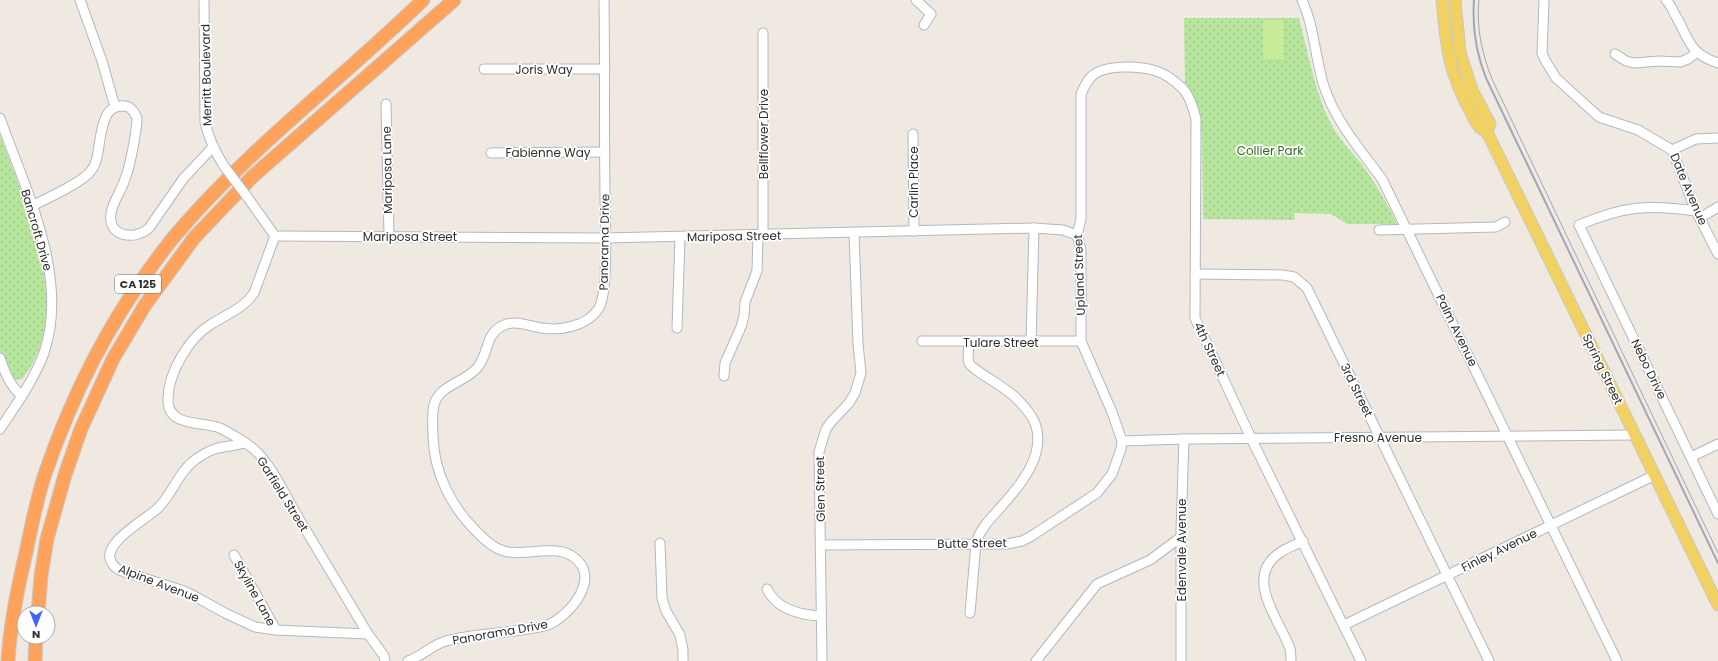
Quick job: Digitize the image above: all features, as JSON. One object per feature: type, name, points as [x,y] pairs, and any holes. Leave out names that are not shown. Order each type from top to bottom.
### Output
[{"type":"highway","name":"CA 125","points":[[8,661],[19,584],[44,475],[68,414],[97,351],[136,287],[178,232],[239,167],[387,36],[423,0]]},
{"type":"highway","name":"CA 125","points":[[39,605],[41,576],[47,539],[65,475],[81,429],[113,359],[145,305],[194,238],[252,177],[454,0]]},
{"type":"highway","points":[[35,661],[36,645]]},
{"type":"main road","name":"Spring Street","points":[[1442,0],[1446,45],[1452,72],[1479,129],[1488,132]]},
{"type":"main road","name":"Spring Street","points":[[1455,0],[1460,52],[1472,90],[1490,124],[1488,132],[1718,605]]},
{"type":"street","points":[[80,0],[102,61],[115,107]]},
{"type":"street","name":"Merritt Boulevard","points":[[204,0],[205,122],[212,148]]},
{"type":"street","name":"Panorama Drive","points":[[421,659],[431,648],[448,641],[548,625],[560,618],[575,604],[584,587],[584,573],[580,564],[574,557],[561,552],[518,552],[500,550],[488,543],[470,524],[455,505],[441,477],[435,453],[432,420],[434,403],[437,398],[445,390],[465,378],[477,368],[481,362],[491,333],[498,328],[514,323],[548,329],[563,328],[583,322],[594,314],[600,306],[604,295],[605,238],[604,0]]},
{"type":"street","points":[[916,0],[931,14],[924,26]]},
{"type":"street","name":"Palm Avenue","points":[[1302,0],[1305,6],[1323,83],[1329,99],[1342,125],[1382,179],[1509,436],[1617,661]]},
{"type":"street","name":"Date Avenue","points":[[1544,0],[1542,53],[1556,78],[1599,117],[1638,130],[1672,150],[1698,214],[1718,254]]},
{"type":"street","points":[[1666,0],[1679,20],[1690,45],[1705,59],[1718,62]]},
{"type":"street","name":"Bellflower Drive","points":[[724,376],[725,363],[741,327],[744,316],[745,302],[757,271],[761,235],[762,33]]},
{"type":"street","points":[[1614,54],[1626,61],[1634,63],[1659,61],[1680,62],[1688,59],[1697,52]]},
{"type":"street","name":"Joris Way","points":[[484,69],[605,68]]},
{"type":"street","name":"Upland Street","points":[[1109,68],[1093,75],[1084,85],[1081,94],[1081,219],[1076,235],[1081,250],[1081,341],[1112,412],[1122,441]]},
{"type":"street","name":"4th Street","points":[[1109,68],[1146,69],[1156,71],[1166,76],[1182,89],[1191,102],[1196,119],[1195,318],[1361,661]]},
{"type":"street","name":"Mariposa Lane","points":[[386,104],[389,236]]},
{"type":"street","points":[[32,206],[79,181],[88,174],[96,162],[105,118],[115,107],[122,106],[129,107],[137,118],[126,178],[111,212],[113,225],[123,234],[135,236],[149,228],[182,179],[212,148],[275,236]]},
{"type":"street","name":"Bancroft Drive","points":[[0,118],[32,206],[42,241],[50,274],[52,301],[50,328],[44,352],[22,396],[0,429]]},
{"type":"street","name":"Carlin Place","points":[[913,134],[914,231]]},
{"type":"street","points":[[1672,150],[1696,139],[1718,138]]},
{"type":"street","name":"Fabienne Way","points":[[491,153],[605,152]]},
{"type":"street","name":"Nebo Drive","points":[[1698,214],[1650,206],[1624,209],[1603,215],[1579,225],[1718,514]]},
{"type":"street","points":[[1698,214],[1718,208]]},
{"type":"street","points":[[1379,230],[1496,227],[1505,222]]},
{"type":"street","points":[[1031,342],[1034,228]]},
{"type":"street","name":"Mariposa Street","points":[[275,236],[605,238],[1034,228],[1063,230],[1076,235]]},
{"type":"street","name":"Glen Street","points":[[822,661],[819,452],[826,430],[831,422],[849,403],[855,393],[861,373],[858,344],[854,233]]},
{"type":"street","name":"Garfield Street","points":[[275,236],[254,293],[243,305],[208,326],[198,335],[176,367],[168,400],[170,410],[178,419],[186,422],[219,428],[258,452],[368,634],[384,656],[385,661]]},
{"type":"street","points":[[677,328],[680,237]]},
{"type":"street","name":"3rd Street","points":[[1195,274],[1283,275],[1294,277],[1307,288],[1489,661]]},
{"type":"street","name":"Tulare Street","points":[[922,341],[1081,341]]},
{"type":"street","points":[[969,342],[968,360],[971,366],[1015,397],[1032,418],[1037,428],[1038,441],[1033,460],[1025,476],[1012,495],[979,533],[976,543],[970,613]]},
{"type":"street","points":[[0,358],[10,384],[22,396]]},
{"type":"street","name":"Fresno Avenue","points":[[1122,441],[1252,438],[1635,435]]},
{"type":"street","name":"Edenvale Avenue","points":[[1181,661],[1180,537],[1184,439]]},
{"type":"street","name":"Butte Street","points":[[820,545],[1007,544],[1022,540],[1091,498],[1103,487],[1112,474],[1119,458],[1122,441]]},
{"type":"street","name":"Alpine Avenue","points":[[244,443],[214,449],[188,466],[159,508],[122,535],[113,545],[110,552],[110,559],[114,566],[119,570],[196,596],[225,614],[255,626],[276,630],[368,634]]},
{"type":"street","points":[[1691,457],[1718,444]]},
{"type":"street","name":"Finley Avenue","points":[[1344,625],[1655,475]]},
{"type":"street","points":[[1036,661],[1097,584],[1150,560],[1180,537]]},
{"type":"street","points":[[1291,661],[1290,648],[1265,595],[1263,584],[1265,572],[1273,559],[1281,552],[1303,541]]},
{"type":"street","points":[[660,542],[662,598],[666,611],[680,635],[683,650],[683,661]]},
{"type":"street","name":"Skyline Lane","points":[[234,555],[276,630]]},
{"type":"street","points":[[767,589],[771,597],[791,612],[804,615],[821,616]]},
{"type":"street","points":[[408,661],[421,659]]},
{"type":"green space","name":"Collier Park","points":[[1184,18],[1299,18],[1317,89],[1327,116],[1340,139],[1363,166],[1385,201],[1397,224],[1347,224],[1331,214],[1294,213],[1295,220],[1203,219],[1202,141],[1200,115],[1195,99],[1185,82]]},
{"type":"green space","points":[[1263,20],[1283,20],[1283,59],[1263,59]]},
{"type":"green space","points":[[0,135],[22,193],[32,225],[41,258],[46,291],[45,322],[38,352],[22,379],[15,380],[0,351]]},
{"type":"tram line","points":[[1479,0],[1479,30],[1485,60],[1492,79],[1718,553]]},
{"type":"railway","points":[[1474,0],[1476,40],[1486,78],[1718,563]]}]
